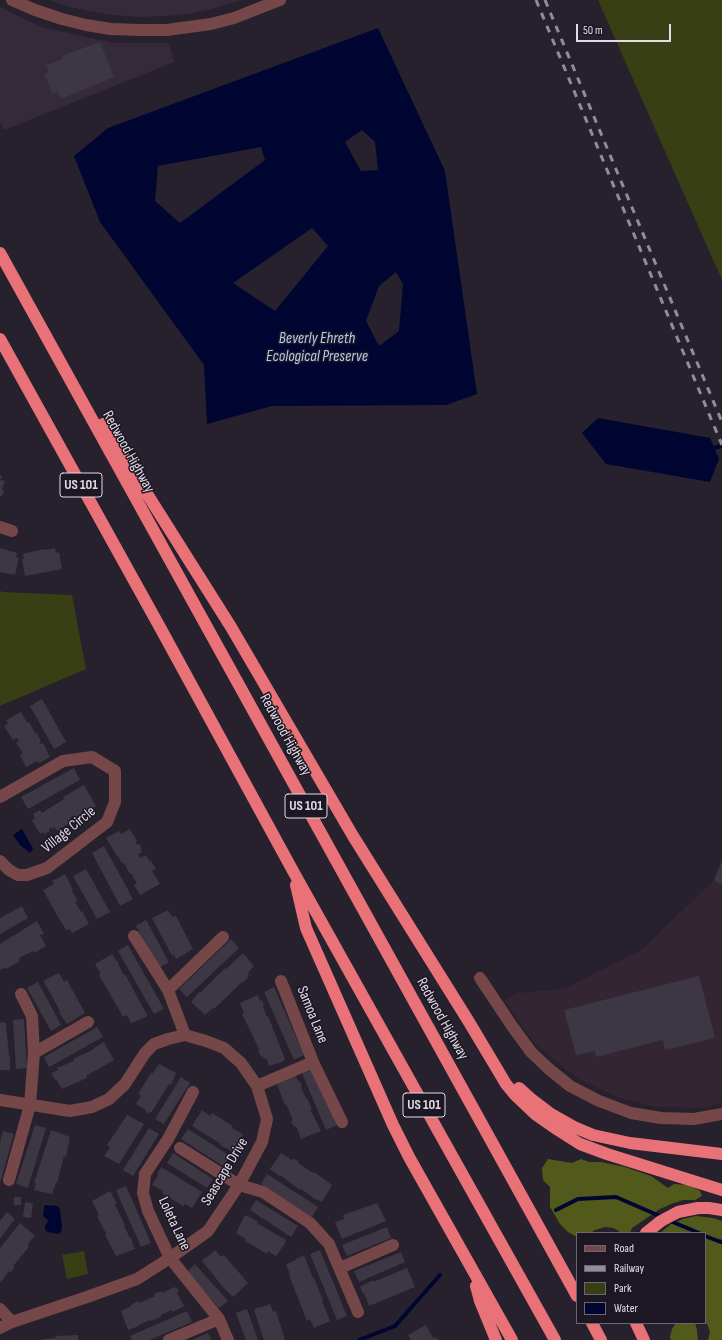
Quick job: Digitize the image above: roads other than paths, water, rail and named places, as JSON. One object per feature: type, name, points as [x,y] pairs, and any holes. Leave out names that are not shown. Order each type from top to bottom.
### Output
[{"type":"highway","name":"Redwood Highway","points":[[0,253],[576,1294]]},
{"type":"highway","points":[[35,316],[231,627],[353,836],[498,1072],[515,1095],[535,1114],[569,1138],[607,1154],[722,1190]]},
{"type":"highway","name":"US 101","points":[[0,339],[162,631],[292,871],[555,1340]]},
{"type":"highway","points":[[292,871],[306,928],[409,1157],[512,1340]]},
{"type":"highway","points":[[491,1059],[510,1080],[535,1102],[562,1121],[583,1131],[604,1138],[630,1143],[722,1154]]},
{"type":"highway","points":[[650,1229],[669,1216],[687,1210],[709,1208],[722,1210]]},
{"type":"highway","points":[[472,1269],[480,1301],[496,1340]]},
{"type":"highway","points":[[593,1324],[601,1340]]},
{"type":"highway","points":[[636,1324],[644,1340]]},
{"type":"street","points":[[12,0],[42,12],[86,25],[111,29],[167,30],[211,24],[234,18],[280,0]]},
{"type":"street","points":[[0,527],[12,531]]},
{"type":"street","name":"Village Circle","points":[[0,797],[63,761],[92,757],[115,772],[116,802],[107,822],[47,868],[27,875],[18,875],[9,870],[0,861]]},
{"type":"street","points":[[0,1100],[30,1106],[70,1111],[92,1107],[109,1099],[124,1084],[144,1053],[154,1044],[184,1035],[168,990],[134,936]]},
{"type":"street","points":[[168,990],[223,937]]},
{"type":"street","points":[[480,978],[531,1052],[570,1086],[599,1101],[631,1113],[662,1118],[694,1119],[722,1114]]},
{"type":"street","name":"Samoa Lane","points":[[281,981],[313,1062],[342,1122]]},
{"type":"street","points":[[9,1180],[30,1106],[34,1052],[32,1016],[21,994]]},
{"type":"street","points":[[34,1052],[88,1022]]},
{"type":"street","name":"Seascape Drive","points":[[0,1328],[12,1322],[137,1279],[208,1231],[239,1185],[262,1142],[267,1119],[257,1086],[241,1063],[224,1048],[184,1035]]},
{"type":"street","name":"Samoa Lane","points":[[257,1086],[313,1062]]},
{"type":"street","name":"Loleta Lane","points":[[194,1092],[168,1139],[145,1174],[143,1192],[148,1211],[170,1258],[219,1319],[228,1340]]},
{"type":"street","points":[[180,1148],[239,1185],[263,1192],[310,1224],[329,1244],[358,1312]]},
{"type":"street","points":[[340,1268],[393,1245]]},
{"type":"street","points":[[0,1309],[12,1322]]},
{"type":"street","points":[[169,1340],[219,1319]]},
{"type":"water","name":"Beverly Ehreth Ecological Preserve","points":[[378,28],[445,171],[477,394],[446,405],[272,406],[207,424],[204,365],[100,222],[74,156],[108,128]],"holes":[[[362,130],[375,142],[378,170],[361,171],[345,142]],[[261,147],[265,160],[180,223],[155,201],[158,166]],[[312,228],[328,246],[275,311],[233,283]],[[396,272],[403,284],[399,331],[379,346],[366,321],[379,286]]]},
{"type":"water","points":[[598,418],[710,438],[719,459],[710,482],[606,464],[582,433]]},
{"type":"water","points":[[22,829],[33,849],[30,853],[20,845],[13,835]]},
{"type":"water","points":[[45,1205],[58,1206],[60,1210],[62,1227],[61,1232],[58,1234],[45,1230],[45,1226],[48,1222],[43,1216]]},
{"type":"waterway","points":[[714,448],[722,446]]},
{"type":"waterway","points":[[556,1210],[578,1199],[616,1197],[662,1217]]},
{"type":"waterway","points":[[668,1220],[697,1232]]},
{"type":"waterway","points":[[706,1236],[722,1242]]},
{"type":"waterway","points":[[359,1340],[395,1326],[440,1275]]},
{"type":"railway","points":[[536,0],[722,445]]},
{"type":"railway","points":[[545,0],[722,422]]}]
